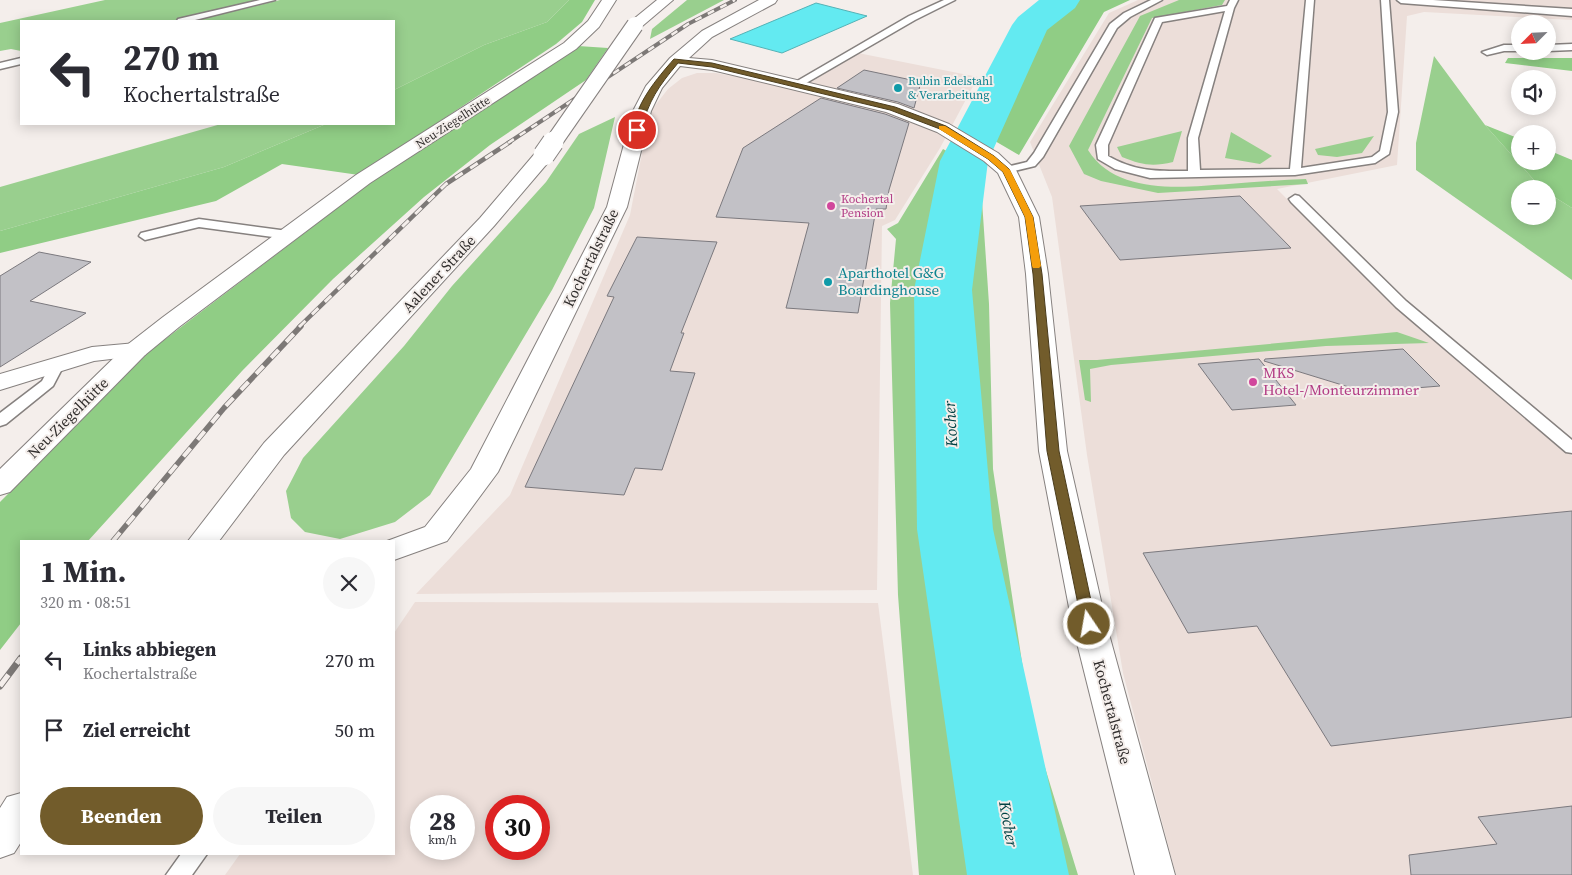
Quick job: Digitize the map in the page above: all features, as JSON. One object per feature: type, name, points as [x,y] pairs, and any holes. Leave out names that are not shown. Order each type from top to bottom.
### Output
[{"type":"street","name":"Neu-Ziegelhütte","points":[[0,486],[136,350],[171,322],[364,179],[570,46],[594,24],[609,0]]},
{"type":"street","name":"Aalener Straße","points":[[204,540],[274,449],[487,222],[544,155],[636,26],[666,0]]},
{"type":"street","name":"Kochertalstraße","points":[[395,550],[436,534],[484,472],[617,207],[642,111],[654,86],[676,61],[707,34],[770,0]]},
{"type":"street","points":[[676,61],[712,65],[892,108],[943,128],[999,164]]},
{"type":"street","name":"Kochertalstraße","points":[[999,164],[1029,217],[1037,274],[1053,451],[1089,624],[1155,875]]},
{"type":"street","name":"Neu-Ziegelhütte","points":[[0,382],[92,354],[136,350]]},
{"type":"street","points":[[0,841],[20,811]]},
{"type":"lane","points":[[185,20],[270,0]]},
{"type":"lane","points":[[797,84],[912,18],[951,0]]},
{"type":"lane","points":[[999,164],[1031,164],[1039,155],[1113,26],[1127,15],[1158,0]]},
{"type":"lane","points":[[1295,172],[1310,0]]},
{"type":"lane","points":[[1194,174],[1193,138],[1232,4],[1158,20],[1102,145],[1102,157],[1119,167],[1150,175],[1295,172],[1375,160],[1385,152],[1392,112],[1385,0]]},
{"type":"lane","points":[[1401,0],[1572,13]]},
{"type":"lane","points":[[1556,48],[1572,47]]},
{"type":"lane","points":[[1487,52],[1511,48]]},
{"type":"lane","points":[[0,66],[20,61]]},
{"type":"lane","points":[[1295,199],[1401,304],[1572,448]]},
{"type":"lane","points":[[145,236],[199,223],[288,235]]},
{"type":"lane","points":[[0,421],[48,383],[57,365]]},
{"type":"lane","points":[[178,875],[194,855]]},
{"type":"shaded area","points":[[1138,0],[1572,0],[1572,20],[1556,19],[1556,15],[1511,15],[1511,17],[1424,12],[1407,16],[1397,165],[1277,189],[1393,306],[1572,456],[1572,875],[1176,875],[1123,673],[1087,455],[1052,197],[1030,142],[1109,13]]},
{"type":"shaded area","points":[[858,53],[978,77],[940,148],[895,220],[882,226],[877,590],[416,594],[510,495],[630,215],[650,112],[668,89],[682,78],[697,73],[716,73],[796,87]]},
{"type":"shaded area","points":[[415,602],[878,603],[913,875],[225,875],[239,855],[395,855],[395,632]]},
{"type":"green space","points":[[105,0],[261,0],[179,20],[20,20],[20,51],[11,49],[0,51],[0,23]]},
{"type":"green space","points":[[280,0],[569,0],[547,22],[484,45],[395,90],[395,20],[196,20]]},
{"type":"green space","points":[[569,0],[595,0],[582,22],[556,44],[359,175],[282,164],[216,201],[0,253],[0,231],[224,167],[324,125],[395,125],[395,90],[484,45],[547,22]]},
{"type":"green space","points":[[687,0],[724,0],[650,39],[652,29]]},
{"type":"green space","points":[[1048,0],[1130,0],[1104,12],[1019,155],[966,124],[1021,19]]},
{"type":"green space","points":[[1179,0],[1225,0],[1222,5],[1152,18],[1088,150],[1101,165],[1116,175],[1133,182],[1172,187],[1306,179],[1308,184],[1158,193],[1101,181],[1084,174],[1069,146],[1140,16]]},
{"type":"green space","points":[[578,46],[608,48],[586,80],[490,145],[424,197],[333,279],[242,371],[89,540],[20,540],[20,624],[0,650],[0,502],[151,350],[374,180]]},
{"type":"green space","points":[[1434,56],[1485,125],[1511,154],[1511,170],[1525,170],[1534,180],[1511,180],[1511,225],[1556,225],[1556,198],[1572,208],[1572,280],[1416,170],[1416,143]]},
{"type":"green space","points":[[1508,58],[1511,58],[1511,60],[1556,60],[1556,58],[1572,58],[1572,71],[1505,63]]},
{"type":"green space","points":[[615,117],[594,208],[552,290],[430,495],[395,522],[340,539],[305,532],[291,518],[286,491],[303,458],[404,346],[452,286],[546,182],[579,134]]},
{"type":"green space","points":[[217,125],[324,125],[224,167],[0,231],[0,187]]},
{"type":"green space","points":[[1485,125],[1511,135],[1511,154]]},
{"type":"green space","points":[[1182,131],[1173,162],[1153,165],[1135,162],[1122,157],[1117,147]]},
{"type":"green space","points":[[1231,132],[1272,156],[1260,164],[1225,158]]},
{"type":"green space","points":[[1374,136],[1362,153],[1337,157],[1318,155],[1315,149]]},
{"type":"green space","points":[[943,149],[956,156],[981,186],[989,304],[993,469],[1031,722],[1078,875],[919,875],[898,595],[890,303],[896,239],[887,229],[898,223]]},
{"type":"green space","points":[[1556,153],[1572,160],[1572,208],[1556,198],[1556,180],[1534,180],[1525,170],[1556,170]]},
{"type":"green space","points":[[1397,332],[1429,343],[1326,346],[1111,365],[1090,369],[1091,402],[1085,400],[1079,360],[1097,360]]},
{"type":"water","points":[[816,3],[867,16],[782,53],[730,39]]},
{"type":"building","name":"Rubin Edelstahl & Verarbeitung","points":[[864,70],[921,82],[914,108],[898,102],[837,88]]},
{"type":"building","points":[[821,98],[885,114],[909,123],[889,190],[886,209],[876,209],[858,313],[786,308],[809,223],[716,217],[743,148]]},
{"type":"building","points":[[1240,196],[1291,248],[1120,260],[1080,206]]},
{"type":"building","points":[[637,237],[717,242],[681,333],[684,333],[670,371],[695,373],[662,470],[635,468],[624,495],[525,487],[614,297],[607,296]]},
{"type":"building","points":[[39,252],[91,262],[30,301],[86,313],[0,367],[0,276]]},
{"type":"building","points":[[1403,349],[1440,386],[1365,392],[1264,361],[1265,359]]},
{"type":"building","points":[[1259,359],[1296,405],[1232,410],[1198,364]]},
{"type":"building","points":[[1572,511],[1572,717],[1331,746],[1257,626],[1188,633],[1143,553]]},
{"type":"building","points":[[1572,806],[1572,875],[1411,875],[1409,855],[1497,844],[1478,817]]},
{"type":"waterway","name":"Kocher","points":[[1018,875],[955,529],[943,290],[964,161],[1031,25],[1062,0]]},
{"type":"railway","points":[[508,143],[688,24],[735,0]]},
{"type":"railway","points":[[299,327],[446,184],[510,142]]},
{"type":"railway","points":[[114,540],[224,408],[301,326]]},
{"type":"railway","points":[[0,686],[20,659]]},
{"type":"slow traffic","points":[[942,127],[991,157],[1006,170],[1029,217],[1036,266]]},
{"type":"place","name":"Rubin Edelstahl & Verarbeitung","points":[[898,88]]},
{"type":"place","name":"Kochertal Pension","points":[[831,206]]},
{"type":"place","name":"Aparthotel G&G Boardinghouse","points":[[828,282]]},
{"type":"place","name":"MKS Hotel-/Monteurzimmer","points":[[1253,382]]},
{"type":"route","points":[[637,130],[642,111],[654,86],[676,61],[712,65],[892,108],[943,128],[991,157],[1006,170],[1029,217],[1037,274],[1053,451],[1089,624]]}]
